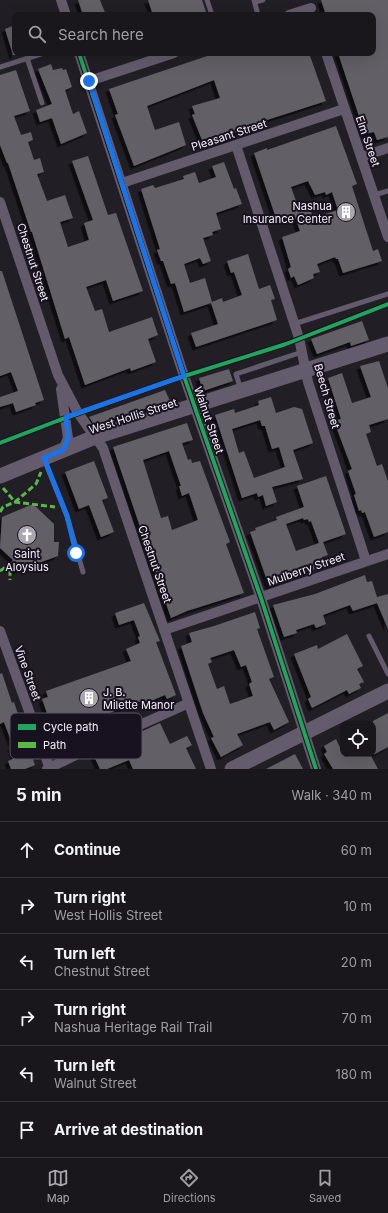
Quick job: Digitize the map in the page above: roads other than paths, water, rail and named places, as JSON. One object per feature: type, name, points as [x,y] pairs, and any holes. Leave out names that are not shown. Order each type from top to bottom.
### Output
[{"type":"main road","name":"West Hollis Street","points":[[0,476],[95,437],[388,344]]},
{"type":"main road","points":[[242,766],[388,691]]},
{"type":"street","points":[[61,0],[65,12]]},
{"type":"street","points":[[298,12],[311,8]]},
{"type":"street","name":"Walnut Street","points":[[80,56],[194,406],[261,598],[316,769]]},
{"type":"street","points":[[89,81],[165,56]]},
{"type":"street","name":"Elm Street","points":[[327,56],[388,237]]},
{"type":"street","name":"Pleasant Street","points":[[122,183],[344,108]]},
{"type":"street","name":"Beech Street","points":[[236,145],[303,352],[308,382],[366,561]]},
{"type":"street","points":[[361,157],[388,148]]},
{"type":"street","name":"Chestnut Street","points":[[0,202],[58,375],[66,417],[67,434],[63,450]]},
{"type":"street","name":"Chestnut Street","points":[[58,375],[78,413],[103,448],[211,769]]},
{"type":"street","name":"Mulberry Street","points":[[164,630],[388,554]]},
{"type":"street","name":"Vine Street","points":[[0,631],[29,713]]},
{"type":"street","points":[[142,725],[189,703]]},
{"type":"street","name":"Vine Street","points":[[45,759],[49,769]]},
{"type":"street","points":[[49,769],[70,759]]},
{"type":"lane","points":[[207,0],[211,12]]},
{"type":"lane","points":[[257,12],[254,1],[263,0]]},
{"type":"lane","points":[[0,67],[34,56]]},
{"type":"lane","points":[[27,58],[42,103]]},
{"type":"lane","points":[[374,195],[388,191]]},
{"type":"lane","points":[[294,324],[388,294]]},
{"type":"lane","points":[[242,390],[236,374],[303,352]]},
{"type":"lane","points":[[44,458],[67,516],[83,572]]},
{"type":"lane","points":[[369,636],[388,674]]},
{"type":"place","name":"Nashua Insurance Center","points":[[346,212]]},
{"type":"place","name":"Saint Aloysius","points":[[27,535]]},
{"type":"place","name":"J. B. Milette Manor","points":[[89,698]]}]
